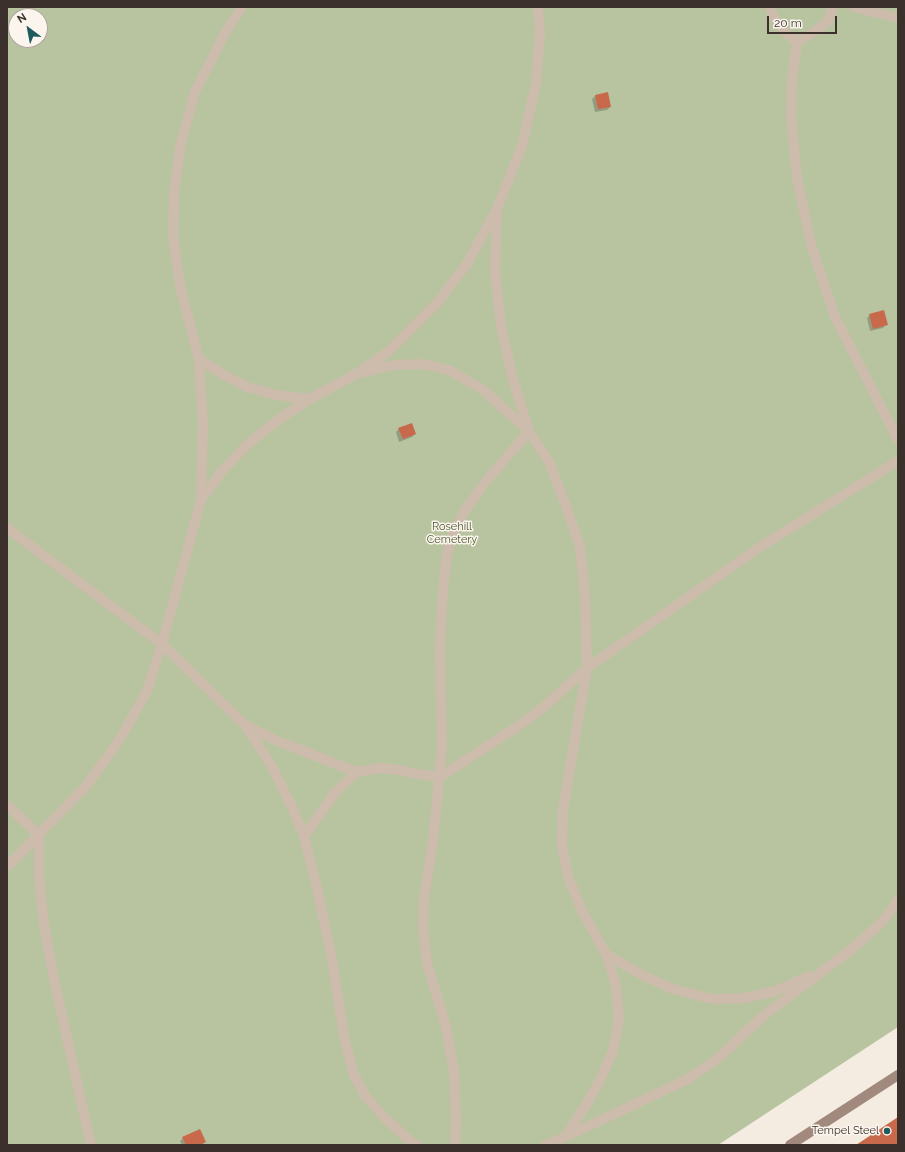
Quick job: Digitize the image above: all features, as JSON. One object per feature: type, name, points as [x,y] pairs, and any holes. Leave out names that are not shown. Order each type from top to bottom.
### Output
[{"type":"street","points":[[790,1145],[898,1075]]},
{"type":"lane","points":[[7,867],[87,785],[118,742],[146,693],[162,644],[200,500],[202,423],[199,359],[179,283],[173,236],[174,192],[181,143],[195,92],[224,35],[242,7]]},
{"type":"lane","points":[[200,500],[223,470],[248,444],[282,417],[310,399],[356,374],[389,351],[437,303],[466,265],[497,209],[522,146],[536,84],[540,32],[538,7]]},
{"type":"lane","points":[[770,7],[772,16],[784,31],[797,42]]},
{"type":"lane","points":[[797,42],[814,32],[828,21],[833,7]]},
{"type":"lane","points":[[854,7],[898,18]]},
{"type":"lane","points":[[797,42],[792,80],[792,116],[797,178],[812,248],[835,317],[898,440]]},
{"type":"lane","points":[[497,209],[495,271],[501,326],[512,376],[529,431]]},
{"type":"lane","points":[[199,359],[224,375],[247,387],[277,395],[310,399]]},
{"type":"lane","points":[[356,374],[394,365],[423,364],[449,370],[483,390],[529,431],[549,462],[580,547],[586,594],[587,668],[563,809],[562,844],[568,876],[573,890],[582,911],[606,954],[616,985],[619,1019],[613,1051],[591,1095],[565,1137]]},
{"type":"lane","points":[[455,1145],[456,1121],[454,1072],[446,1027],[427,963],[423,928],[424,898],[433,841],[442,746],[440,656],[446,559],[453,532],[464,512],[483,485],[529,431]]},
{"type":"lane","points":[[245,724],[273,739],[356,772],[379,768],[440,777],[517,727],[546,705],[587,668],[757,548],[898,461]]},
{"type":"lane","points":[[7,528],[162,644],[245,724],[271,765],[292,807],[304,836],[331,954],[345,1041],[354,1075],[366,1097],[384,1118],[410,1141],[417,1145]]},
{"type":"lane","points":[[304,836],[335,793],[356,772]]},
{"type":"lane","points":[[7,805],[39,835],[39,876],[44,925],[87,1143]]},
{"type":"lane","points":[[546,1145],[686,1080],[716,1060],[763,1016],[852,948],[883,921],[898,900]]},
{"type":"lane","points":[[606,954],[642,975],[673,989],[712,999],[745,998],[776,991],[823,970]]},
{"type":"green space","name":"Rosehill Cemetery","points":[[7,7],[898,7],[898,1027],[718,1145],[7,1145]]},
{"type":"building","points":[[608,92],[611,107],[598,109],[595,95]]},
{"type":"building","points":[[884,310],[888,325],[873,329],[869,314]]},
{"type":"building","points":[[412,423],[416,434],[403,439],[398,428]]},
{"type":"building","name":"Tempel Steel","points":[[898,1117],[898,1145],[856,1145]]},
{"type":"building","points":[[200,1129],[206,1142],[199,1145],[186,1145],[182,1137]]},
{"type":"place","name":"Tempel Steel","points":[[887,1131]]}]
